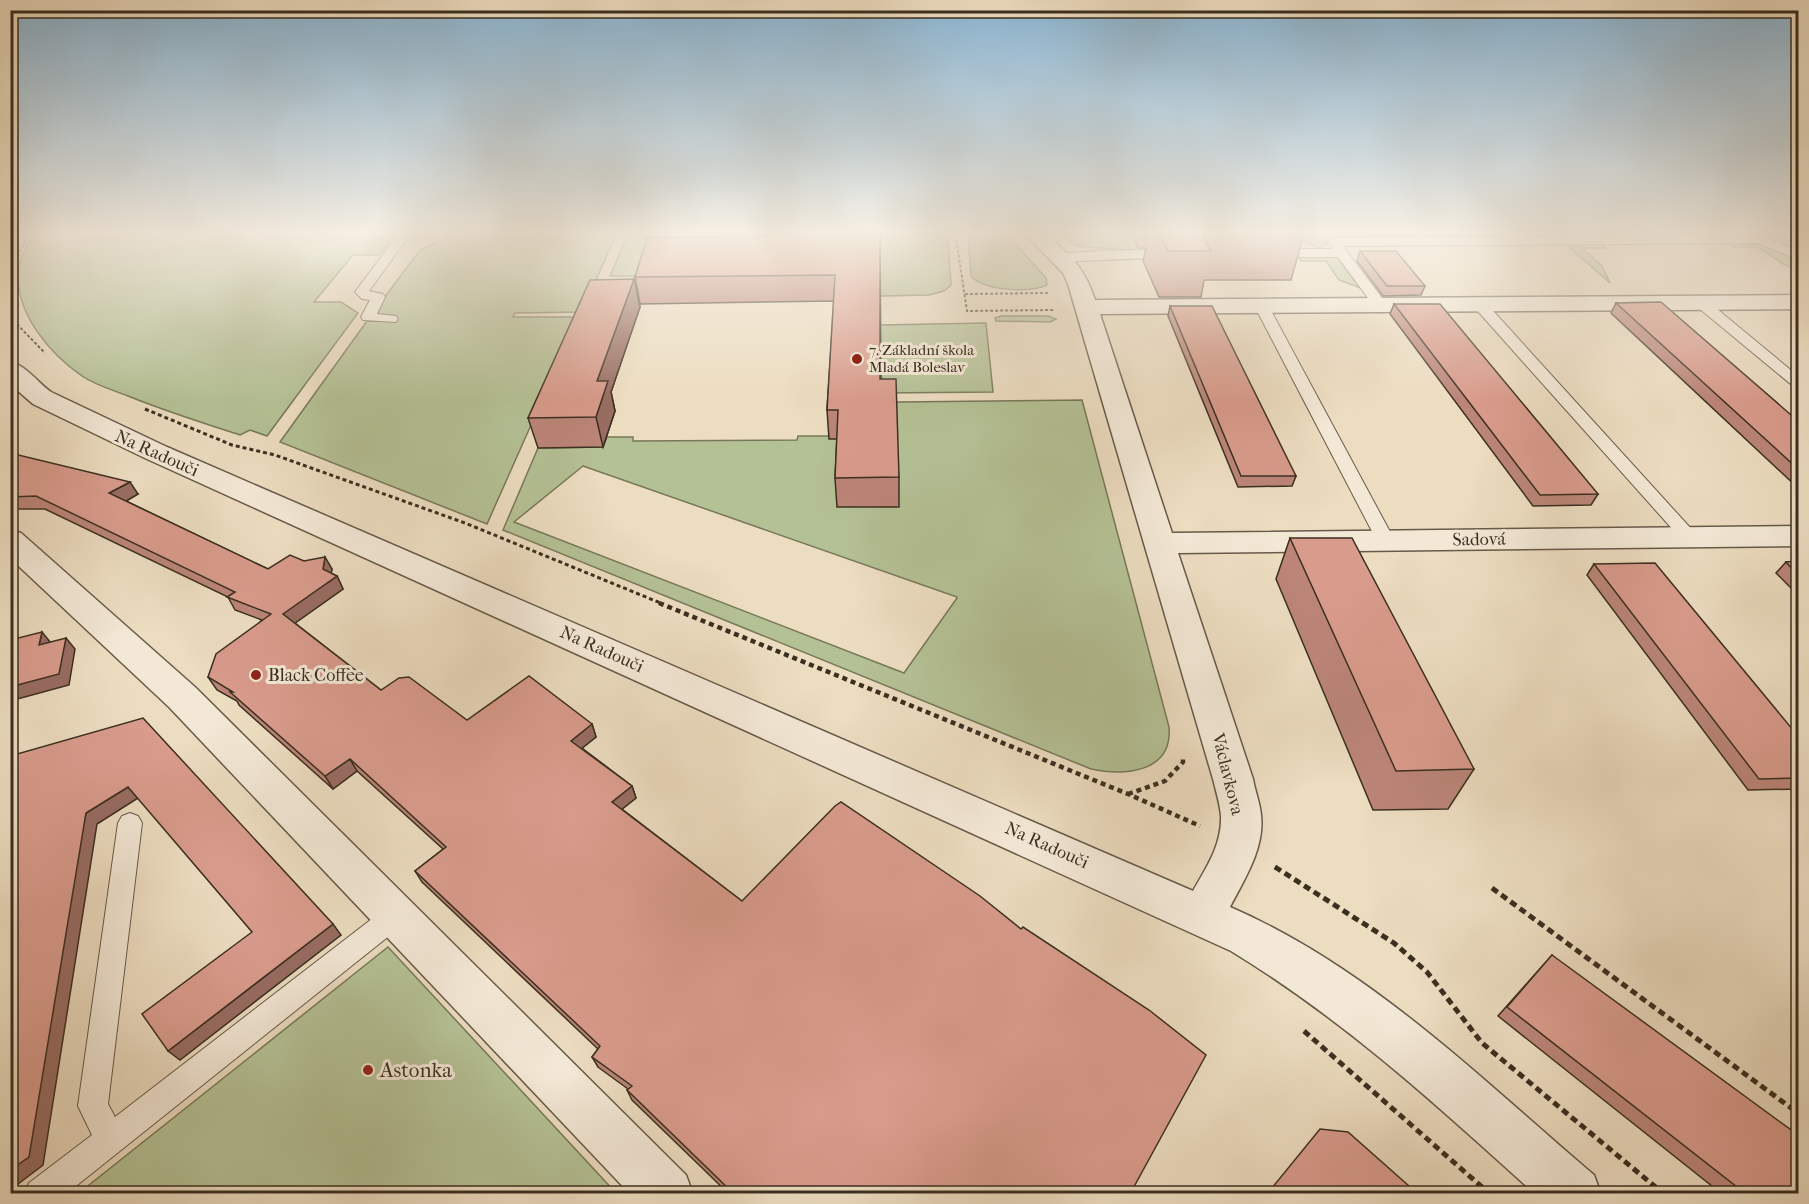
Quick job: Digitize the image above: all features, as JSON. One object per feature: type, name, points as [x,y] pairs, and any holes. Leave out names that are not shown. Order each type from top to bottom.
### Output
[{"type":"street","name":"Václavkova","points":[[1072,288],[1067,303],[1160,543],[1233,779],[1241,818],[1238,843],[1230,864],[1203,914]]},
{"type":"street","points":[[1067,303],[1262,307],[1798,302]]},
{"type":"street","name":"Na Radouči","points":[[10,369],[29,389],[42,398],[157,453],[1203,914]]},
{"type":"street","name":"Sadová","points":[[1160,543],[1798,536]]},
{"type":"street","points":[[10,540],[182,697],[667,1194]]},
{"type":"street","points":[[1203,914],[1288,958],[1342,996],[1383,1028],[1575,1194]]},
{"type":"lane","points":[[366,288],[363,292],[367,296],[378,297],[368,317],[391,319]]},
{"type":"lane","points":[[1368,288],[1381,306]]},
{"type":"lane","points":[[1700,302],[1798,383]]},
{"type":"lane","points":[[1480,305],[1689,537]]},
{"type":"lane","points":[[1262,307],[1386,541]]},
{"type":"lane","points":[[110,1139],[93,1106],[130,822]]},
{"type":"lane","points":[[40,1194],[395,916]]},
{"type":"path","points":[[13,288],[18,306]]},
{"type":"path","points":[[963,288],[967,311],[1067,303]]},
{"type":"path","points":[[964,294],[1067,303]]},
{"type":"path","points":[[10,317],[50,358]]},
{"type":"path","points":[[135,405],[232,445],[275,455],[465,523],[1128,794],[1238,843],[1394,943],[1427,972],[1482,1043],[1664,1194]]},
{"type":"path","points":[[1492,888],[1798,1113]]},
{"type":"green space","points":[[325,288],[314,302],[341,302],[358,313],[267,436],[250,430],[240,435],[170,412],[87,379],[58,357],[47,345],[29,318],[19,289]]},
{"type":"green space","points":[[391,288],[592,288],[582,312],[515,313],[513,317],[579,317],[487,524],[280,442],[367,321],[389,321],[376,315],[375,310]]},
{"type":"green space","points":[[789,288],[947,288],[929,295],[880,296]]},
{"type":"green space","points":[[998,288],[1037,288],[1018,290]]},
{"type":"green space","points":[[1048,316],[1056,319],[1050,322],[996,321],[995,318]]},
{"type":"green space","points":[[986,323],[993,392],[881,393],[880,325]]},
{"type":"green space","points":[[1082,400],[1169,727],[1168,742],[1163,754],[1155,762],[1131,771],[1091,769],[503,530],[538,448],[603,447],[607,437],[633,437],[633,441],[797,440],[798,436],[840,436],[897,402]],"holes":[[[583,466],[957,597],[904,673],[514,522]]]},
{"type":"green space","name":"Astonka","points":[[388,947],[616,1193],[79,1193]]},
{"type":"building","points":[[586,288],[631,288],[597,381],[608,381],[596,417],[528,418]]},
{"type":"building","points":[[834,288],[880,288],[880,379],[896,379],[899,477],[835,478],[838,410],[827,410]]},
{"type":"building","points":[[1661,302],[1798,421],[1798,469],[1616,303]]},
{"type":"building","points":[[1394,304],[1440,304],[1598,494],[1540,495]]},
{"type":"building","points":[[1170,306],[1212,306],[1296,476],[1241,476]]},
{"type":"building","points":[[10,453],[130,482],[109,493],[268,569],[290,555],[304,561],[325,557],[323,569],[337,576],[283,614],[381,690],[399,678],[409,677],[467,720],[529,676],[592,724],[571,741],[632,786],[612,802],[742,901],[841,802],[980,896],[1021,929],[1023,927],[1149,1010],[1206,1055],[1130,1194],[1007,1194],[1001,1189],[998,1194],[734,1194],[627,1090],[632,1086],[592,1057],[600,1046],[415,871],[446,847],[350,759],[325,776],[230,692],[233,692],[208,677],[216,654],[271,614],[227,597],[235,592],[36,496],[10,497]]},
{"type":"building","points":[[1290,538],[1352,538],[1474,769],[1396,771]]},
{"type":"building","points":[[1798,561],[1798,575],[1786,562]]},
{"type":"building","points":[[1655,563],[1798,736],[1798,778],[1759,779],[1594,564]]},
{"type":"building","points":[[42,632],[39,645],[66,638],[59,674],[10,687],[10,640]]},
{"type":"building","points":[[143,718],[333,924],[168,1051],[142,1014],[252,932],[128,787],[86,813],[29,1157],[10,1170],[10,756]]},
{"type":"building","points":[[1552,955],[1798,1135],[1798,1194],[1746,1194],[1507,1007]]},
{"type":"building","points":[[1320,1129],[1348,1132],[1418,1194],[1267,1194]]},
{"type":"place","name":"7. Základní škola Mladá Boleslav","points":[[857,359]]},
{"type":"place","name":"Black Coffee","points":[[256,675]]},
{"type":"place","name":"Astonka","points":[[368,1070]]}]
